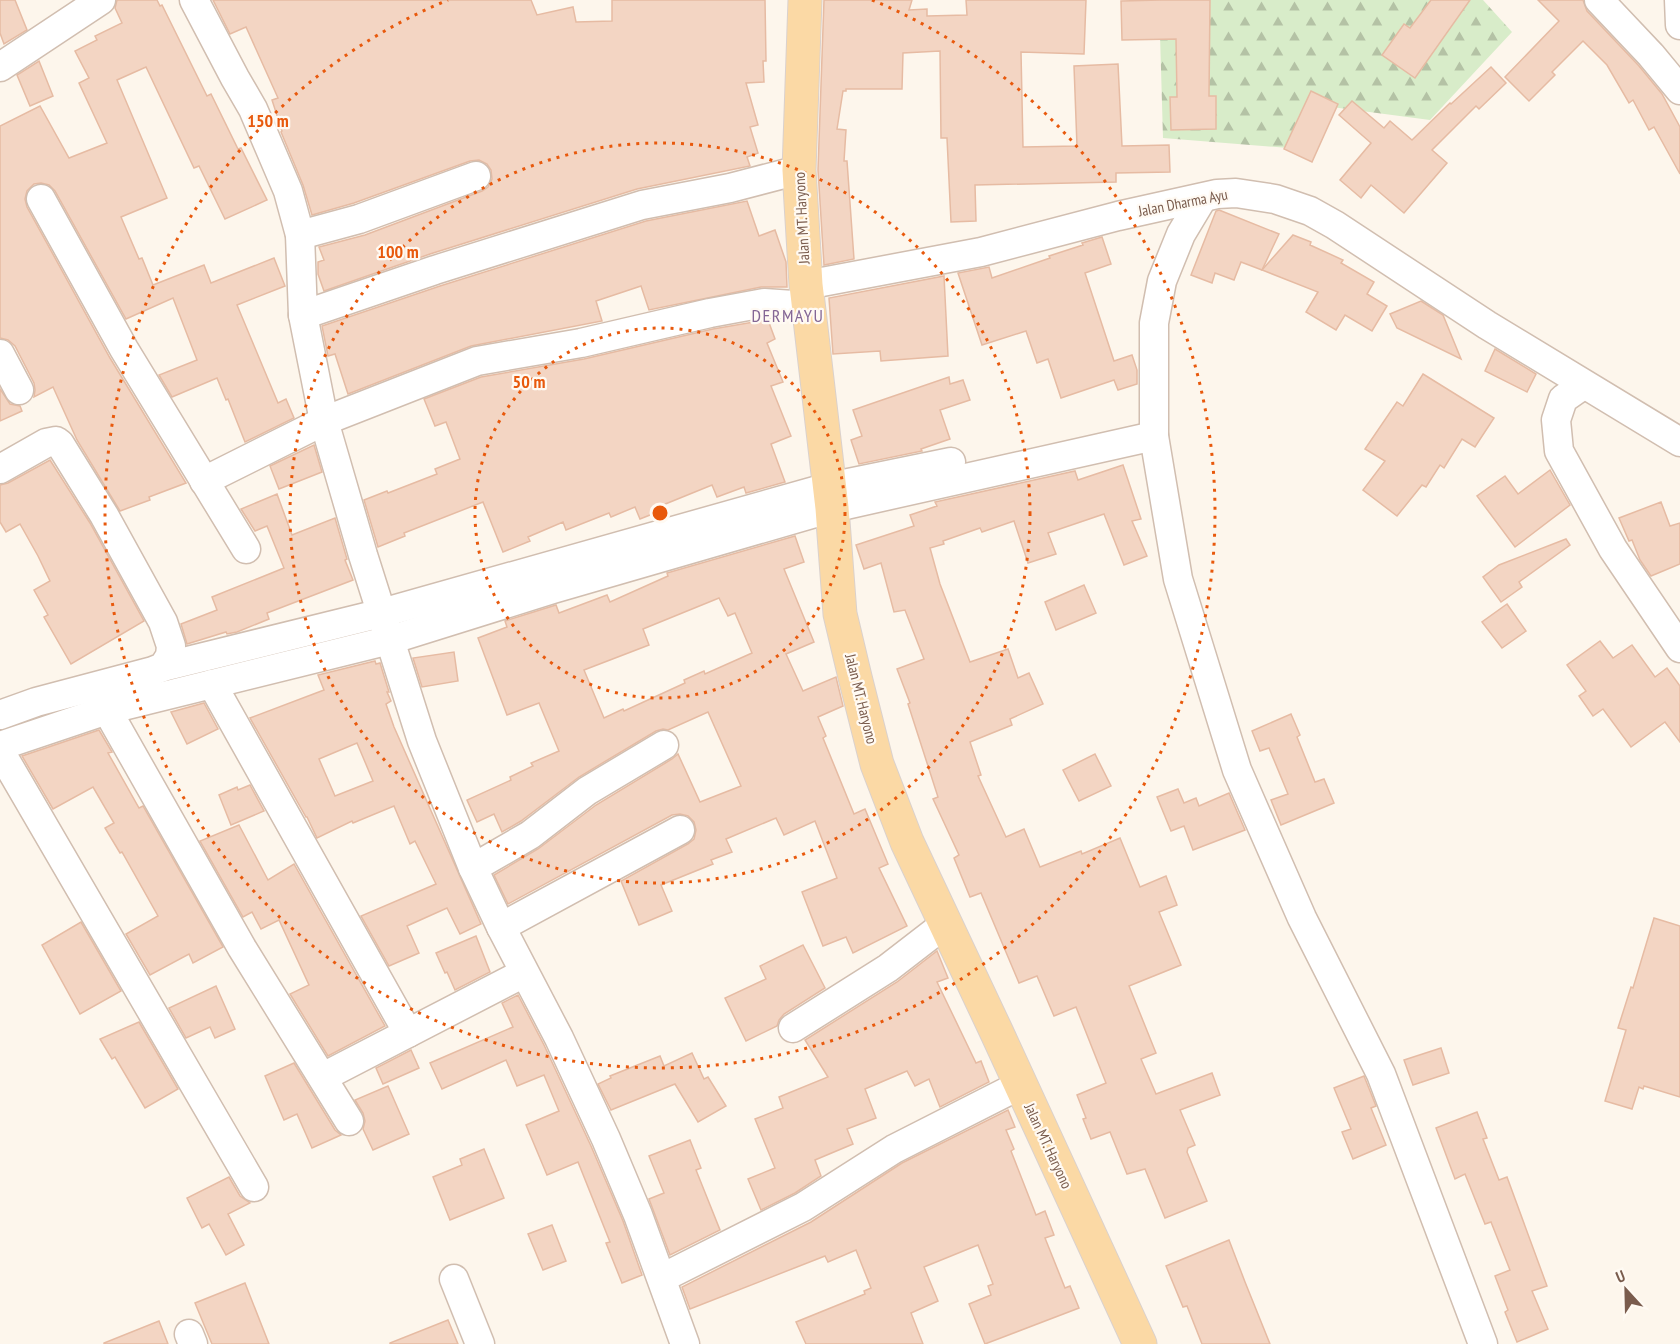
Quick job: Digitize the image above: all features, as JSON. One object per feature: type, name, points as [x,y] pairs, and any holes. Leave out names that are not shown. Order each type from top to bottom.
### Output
[{"type":"main road","name":"Jalan MT. Haryono","points":[[805,0],[799,170],[807,296],[830,498],[840,614],[877,764],[907,842],[1140,1344]]},
{"type":"street","points":[[0,67],[101,0]]},
{"type":"street","points":[[194,0],[234,78],[253,109],[288,191],[300,235],[303,315],[324,421],[363,555],[422,741],[501,927],[559,1038],[606,1139],[662,1278],[685,1344]]},
{"type":"street","points":[[1599,0],[1680,90]]},
{"type":"street","points":[[1679,0],[1680,25]]},
{"type":"street","points":[[303,315],[435,270],[642,205],[730,188],[799,170]]},
{"type":"street","points":[[300,235],[358,219],[476,176]]},
{"type":"street","name":"Jalan Dharma Ayu","points":[[204,481],[324,421],[477,361],[581,343],[710,314],[807,296],[1118,216],[1217,194],[1236,193],[1275,199],[1310,211],[1335,225],[1487,325],[1680,442]]},
{"type":"street","points":[[41,199],[124,349],[246,549]]},
{"type":"street","points":[[1202,199],[1181,234],[1162,281],[1154,322],[1154,428],[1178,579],[1237,770],[1302,918],[1381,1074],[1483,1344]]},
{"type":"street","points":[[0,354],[20,390]]},
{"type":"street","points":[[1583,384],[1563,399],[1557,420],[1559,451],[1613,549],[1680,648]]},
{"type":"street","points":[[0,714],[163,667],[830,498],[1154,428]]},
{"type":"street","points":[[0,469],[52,441],[56,441],[64,448],[163,622],[171,646],[170,656],[163,667]]},
{"type":"street","points":[[0,746],[107,710],[390,640],[830,498]]},
{"type":"street","points":[[212,684],[408,1033]]},
{"type":"street","points":[[107,710],[242,948],[349,1121]]},
{"type":"street","points":[[474,868],[530,835],[587,791],[664,745]]},
{"type":"street","points":[[0,751],[254,1187]]},
{"type":"street","points":[[501,927],[680,830]]},
{"type":"street","points":[[793,1028],[888,968],[945,924]]},
{"type":"street","points":[[323,1077],[524,973]]},
{"type":"street","points":[[662,1278],[802,1208],[894,1149],[1020,1085]]},
{"type":"street","points":[[454,1280],[480,1344]]},
{"type":"green space","points":[[1159,0],[1483,0],[1512,32],[1430,120],[1324,106],[1289,148],[1163,138]]},
{"type":"building","points":[[0,0],[15,0],[27,30],[4,44],[0,33]]},
{"type":"building","points":[[117,0],[157,0],[160,6],[162,5],[207,96],[211,94],[238,149],[241,148],[267,200],[225,219],[199,166],[194,168],[146,67],[117,80],[167,198],[121,217],[153,285],[204,265],[211,283],[274,258],[285,286],[237,305],[278,403],[286,399],[294,418],[245,442],[217,378],[172,397],[159,375],[197,360],[173,298],[126,319],[55,191],[49,185],[34,184],[27,191],[25,199],[27,207],[110,358],[186,483],[120,511],[77,440],[53,387],[34,397],[34,383],[15,346],[8,340],[0,338],[0,126],[40,106],[69,158],[107,143],[79,83],[89,78],[75,51],[97,40],[95,36],[122,23],[115,8]]},
{"type":"building","points":[[213,0],[531,0],[537,15],[573,7],[576,22],[612,21],[612,0],[765,0],[764,82],[746,83],[758,125],[750,127],[758,153],[747,157],[750,166],[637,189],[430,254],[324,291],[318,274],[318,262],[324,260],[319,247],[365,235],[482,191],[488,187],[492,179],[491,170],[487,164],[479,160],[470,161],[354,203],[312,215],[303,185],[281,132],[272,100],[278,98],[246,27],[230,34]]},
{"type":"building","points":[[824,0],[912,0],[909,10],[927,9],[927,16],[967,15],[966,0],[1086,0],[1084,54],[1021,52],[1023,147],[1077,146],[1074,66],[1118,64],[1122,146],[1169,145],[1170,172],[1116,173],[1116,182],[975,185],[976,221],[951,222],[947,138],[941,138],[940,51],[903,53],[902,89],[846,89],[843,91],[837,129],[846,130],[844,161],[847,161],[854,259],[824,265],[818,170]]},
{"type":"building","points":[[1210,0],[1209,96],[1216,96],[1216,129],[1171,130],[1170,97],[1177,97],[1176,39],[1122,40],[1121,1]]},
{"type":"building","points":[[1431,0],[1470,0],[1415,78],[1382,55],[1404,24],[1410,28]]},
{"type":"building","points":[[1538,0],[1583,0],[1587,11],[1662,94],[1680,127],[1680,174],[1654,127],[1649,130],[1633,100],[1629,103],[1607,65],[1583,41],[1552,72],[1555,75],[1529,101],[1505,77],[1559,21]]},
{"type":"building","points":[[39,61],[53,96],[30,106],[17,75]]},
{"type":"building","points":[[1491,67],[1506,83],[1479,109],[1476,106],[1432,150],[1447,163],[1404,213],[1371,185],[1361,198],[1340,180],[1371,143],[1339,115],[1352,101],[1384,128],[1390,121],[1412,140]]},
{"type":"building","points":[[1311,91],[1338,104],[1312,162],[1284,149]]},
{"type":"building","points":[[747,201],[759,236],[775,230],[786,262],[787,287],[761,287],[649,310],[641,286],[596,301],[602,321],[471,346],[348,394],[335,354],[328,356],[322,326],[646,221]]},
{"type":"building","points":[[1219,210],[1279,234],[1262,270],[1241,262],[1234,280],[1215,273],[1212,283],[1191,275],[1216,211]]},
{"type":"building","points":[[1293,235],[1343,260],[1341,263],[1374,282],[1367,294],[1387,306],[1372,331],[1345,315],[1336,330],[1306,312],[1318,292],[1262,270]]},
{"type":"building","points":[[1102,237],[1111,264],[1085,273],[1114,361],[1132,355],[1137,370],[1137,384],[1118,390],[1114,380],[1061,398],[1048,359],[1037,363],[1026,331],[982,345],[958,273],[989,267],[992,278]]},
{"type":"building","points":[[944,276],[948,356],[881,361],[880,351],[833,354],[829,298]]},
{"type":"building","points":[[1421,301],[1443,315],[1461,359],[1397,328],[1390,314]]},
{"type":"building","points":[[768,320],[775,339],[767,343],[783,382],[771,386],[791,436],[771,444],[785,482],[746,493],[744,487],[717,497],[712,485],[658,507],[660,511],[640,519],[635,507],[611,517],[609,513],[566,530],[563,522],[528,537],[530,541],[503,552],[483,502],[404,533],[405,536],[378,547],[364,500],[437,474],[435,469],[460,459],[446,422],[435,426],[424,399],[481,377],[584,359],[713,329]]},
{"type":"building","points":[[1495,349],[1536,374],[1527,392],[1485,371]]},
{"type":"building","points":[[1423,374],[1494,418],[1475,447],[1462,439],[1444,468],[1440,465],[1426,487],[1422,485],[1397,516],[1363,490],[1385,461],[1365,449],[1397,402],[1403,406]]},
{"type":"building","points":[[949,377],[950,384],[963,380],[970,400],[940,410],[950,439],[921,449],[922,451],[859,464],[851,440],[862,436],[853,410]]},
{"type":"building","points":[[0,389],[10,404],[20,406],[22,411],[0,421]]},
{"type":"building","points":[[314,445],[322,472],[279,489],[270,466]]},
{"type":"building","points":[[50,460],[90,523],[144,621],[71,664],[44,617],[48,615],[34,590],[50,581],[38,556],[20,524],[6,532],[0,522],[0,485]]},
{"type":"building","points":[[1123,465],[1141,519],[1132,521],[1147,556],[1124,565],[1104,514],[1048,533],[1056,554],[1028,563],[1014,521],[982,532],[980,528],[930,548],[940,584],[970,662],[1008,649],[1018,678],[1029,673],[1043,704],[1010,719],[1012,725],[970,742],[981,775],[978,776],[1006,837],[1024,829],[1040,867],[1081,851],[1082,854],[1120,838],[1140,887],[1166,876],[1177,905],[1159,912],[1181,965],[1129,986],[1156,1053],[1141,1059],[1156,1094],[1212,1073],[1220,1095],[1180,1110],[1195,1145],[1188,1148],[1187,1152],[1207,1201],[1165,1218],[1145,1169],[1127,1174],[1110,1132],[1091,1139],[1077,1095],[1106,1083],[1076,1007],[1054,1016],[1037,976],[1019,983],[981,893],[970,897],[954,858],[959,855],[933,799],[938,797],[908,704],[910,703],[897,669],[924,659],[905,610],[894,612],[881,563],[864,569],[856,545],[914,526],[910,515],[937,506],[935,502],[1075,471],[1078,480]]},
{"type":"building","points":[[1550,470],[1570,505],[1515,547],[1477,496],[1505,476],[1518,494]]},
{"type":"building","points":[[277,494],[292,535],[335,518],[347,559],[345,560],[353,580],[267,613],[269,619],[237,632],[227,634],[226,632],[187,644],[181,624],[217,610],[212,597],[284,568],[267,526],[255,531],[241,509]]},
{"type":"building","points":[[1661,502],[1670,526],[1680,523],[1680,564],[1651,576],[1640,560],[1632,540],[1629,541],[1619,518]]},
{"type":"building","points":[[795,536],[804,562],[784,569],[814,642],[786,654],[803,691],[836,677],[843,706],[818,717],[826,736],[823,738],[854,814],[865,809],[888,864],[879,868],[907,926],[853,953],[846,937],[823,946],[802,892],[837,878],[815,821],[784,835],[776,818],[726,839],[732,852],[711,860],[713,864],[661,885],[672,911],[639,925],[621,881],[694,839],[696,830],[694,822],[688,816],[672,815],[508,904],[494,875],[538,849],[596,805],[678,754],[700,802],[741,786],[708,712],[668,730],[656,731],[579,777],[521,821],[502,832],[494,814],[477,822],[467,800],[511,780],[510,777],[533,766],[531,763],[559,751],[539,703],[507,715],[478,638],[507,627],[505,621],[556,605],[559,613],[607,595],[610,602],[668,576],[667,573]],"holes":[[[719,598],[728,616],[735,613],[752,653],[705,674],[704,671],[684,680],[685,683],[604,718],[584,670],[649,645],[643,629]]]},
{"type":"building","points":[[1566,539],[1570,545],[1519,582],[1522,587],[1501,602],[1483,577],[1499,565]]},
{"type":"building","points":[[1084,585],[1096,613],[1056,630],[1045,602]]},
{"type":"building","points":[[1507,604],[1526,631],[1502,648],[1482,622]]},
{"type":"building","points":[[1600,641],[1613,658],[1632,645],[1655,677],[1667,668],[1680,686],[1680,742],[1665,722],[1631,747],[1603,709],[1593,716],[1579,696],[1586,691],[1567,665]]},
{"type":"building","points":[[454,652],[458,681],[422,687],[413,658]]},
{"type":"building","points":[[375,661],[376,664],[380,663],[391,701],[386,704],[394,727],[481,924],[460,934],[447,908],[407,926],[419,953],[389,966],[361,916],[436,884],[415,841],[410,844],[394,806],[353,823],[352,821],[317,838],[250,718],[324,690],[318,675]],"holes":[[[357,743],[373,781],[335,796],[319,759]]]},
{"type":"building","points":[[204,703],[218,729],[187,744],[171,712]]},
{"type":"building","points":[[1291,714],[1300,735],[1297,737],[1315,782],[1324,779],[1334,803],[1281,825],[1271,800],[1288,794],[1269,748],[1260,751],[1252,731]]},
{"type":"building","points":[[99,730],[112,752],[108,753],[139,808],[143,806],[223,947],[193,963],[189,954],[150,975],[126,934],[158,916],[122,852],[120,853],[105,828],[114,823],[93,787],[53,809],[22,756]]},
{"type":"building","points":[[1095,754],[1111,786],[1079,801],[1063,770]]},
{"type":"building","points":[[250,785],[264,811],[231,825],[219,795],[237,787],[238,790]]},
{"type":"building","points":[[1178,789],[1184,803],[1196,798],[1199,806],[1229,793],[1245,830],[1193,850],[1184,826],[1171,831],[1157,797]]},
{"type":"building","points":[[239,825],[268,880],[294,864],[385,1026],[328,1056],[290,994],[309,985],[279,920],[261,929],[252,912],[243,917],[200,841]]},
{"type":"building","points":[[1654,918],[1680,926],[1680,1097],[1644,1086],[1643,1089],[1639,1087],[1632,1109],[1605,1101],[1626,1030],[1618,1028],[1631,987],[1633,988]]},
{"type":"building","points":[[81,922],[121,991],[80,1014],[42,945]]},
{"type":"building","points":[[476,936],[490,972],[455,990],[436,953]]},
{"type":"building","points":[[803,945],[825,988],[784,1014],[777,1026],[746,1041],[725,998],[766,979],[760,966]]},
{"type":"building","points":[[937,951],[948,978],[937,982],[976,1063],[981,1061],[989,1082],[940,1107],[929,1079],[915,1086],[907,1071],[865,1089],[876,1118],[847,1129],[853,1144],[815,1160],[821,1176],[795,1193],[761,1210],[748,1179],[775,1168],[755,1119],[783,1108],[779,1097],[828,1077],[805,1040],[897,982]]},
{"type":"building","points":[[216,986],[235,1029],[215,1038],[210,1027],[186,1038],[169,1008]]},
{"type":"building","points":[[518,995],[591,1146],[623,1221],[642,1275],[622,1283],[606,1243],[610,1242],[578,1162],[547,1175],[526,1125],[559,1111],[544,1075],[517,1086],[506,1060],[442,1089],[430,1063],[513,1027],[502,1003]]},
{"type":"building","points":[[139,1022],[178,1089],[145,1108],[115,1057],[112,1059],[100,1039]]},
{"type":"building","points":[[1441,1048],[1449,1073],[1413,1085],[1404,1060]]},
{"type":"building","points":[[411,1050],[419,1068],[383,1084],[376,1068]]},
{"type":"building","points":[[692,1053],[704,1079],[708,1077],[726,1106],[698,1122],[675,1084],[611,1110],[598,1084],[611,1078],[610,1076],[660,1056],[664,1066]]},
{"type":"building","points":[[294,1063],[335,1130],[341,1135],[312,1148],[297,1114],[284,1120],[265,1076]]},
{"type":"building","points":[[1364,1076],[1376,1106],[1371,1108],[1386,1145],[1353,1159],[1342,1132],[1351,1129],[1334,1088]]},
{"type":"building","points":[[388,1086],[409,1134],[373,1150],[363,1129],[365,1121],[363,1113],[355,1100]]},
{"type":"building","points":[[1008,1110],[1015,1127],[1006,1130],[1014,1149],[1011,1151],[1036,1215],[1045,1211],[1054,1235],[1045,1238],[1065,1288],[1070,1286],[1079,1308],[985,1344],[969,1304],[991,1295],[988,1286],[993,1284],[978,1245],[924,1267],[938,1301],[911,1313],[923,1344],[806,1344],[796,1322],[865,1294],[864,1291],[871,1288],[856,1250],[828,1262],[825,1256],[690,1309],[682,1287],[811,1222],[902,1163]]},
{"type":"building","points":[[1477,1112],[1487,1138],[1483,1139],[1499,1180],[1507,1177],[1547,1286],[1532,1291],[1548,1329],[1517,1342],[1505,1312],[1508,1310],[1495,1276],[1510,1270],[1491,1222],[1485,1224],[1465,1174],[1455,1179],[1436,1128]]},
{"type":"building","points":[[690,1140],[701,1168],[696,1170],[720,1230],[670,1255],[649,1199],[664,1193],[649,1156]]},
{"type":"building","points":[[484,1149],[504,1198],[450,1220],[433,1177],[462,1165],[460,1159]]},
{"type":"building","points":[[229,1177],[240,1196],[250,1203],[228,1214],[244,1245],[226,1255],[209,1224],[202,1228],[187,1198]]},
{"type":"building","points":[[552,1225],[566,1261],[543,1270],[528,1234]]},
{"type":"building","points":[[1229,1240],[1270,1344],[1202,1344],[1187,1306],[1183,1307],[1166,1266]]},
{"type":"building","points":[[245,1283],[269,1344],[212,1344],[195,1303]]},
{"type":"building","points":[[448,1320],[458,1344],[390,1344],[390,1343]]},
{"type":"building","points":[[159,1321],[168,1344],[104,1344],[104,1343]]},
{"type":"district","name":"DERMAYU","points":[[788,316]]}]
